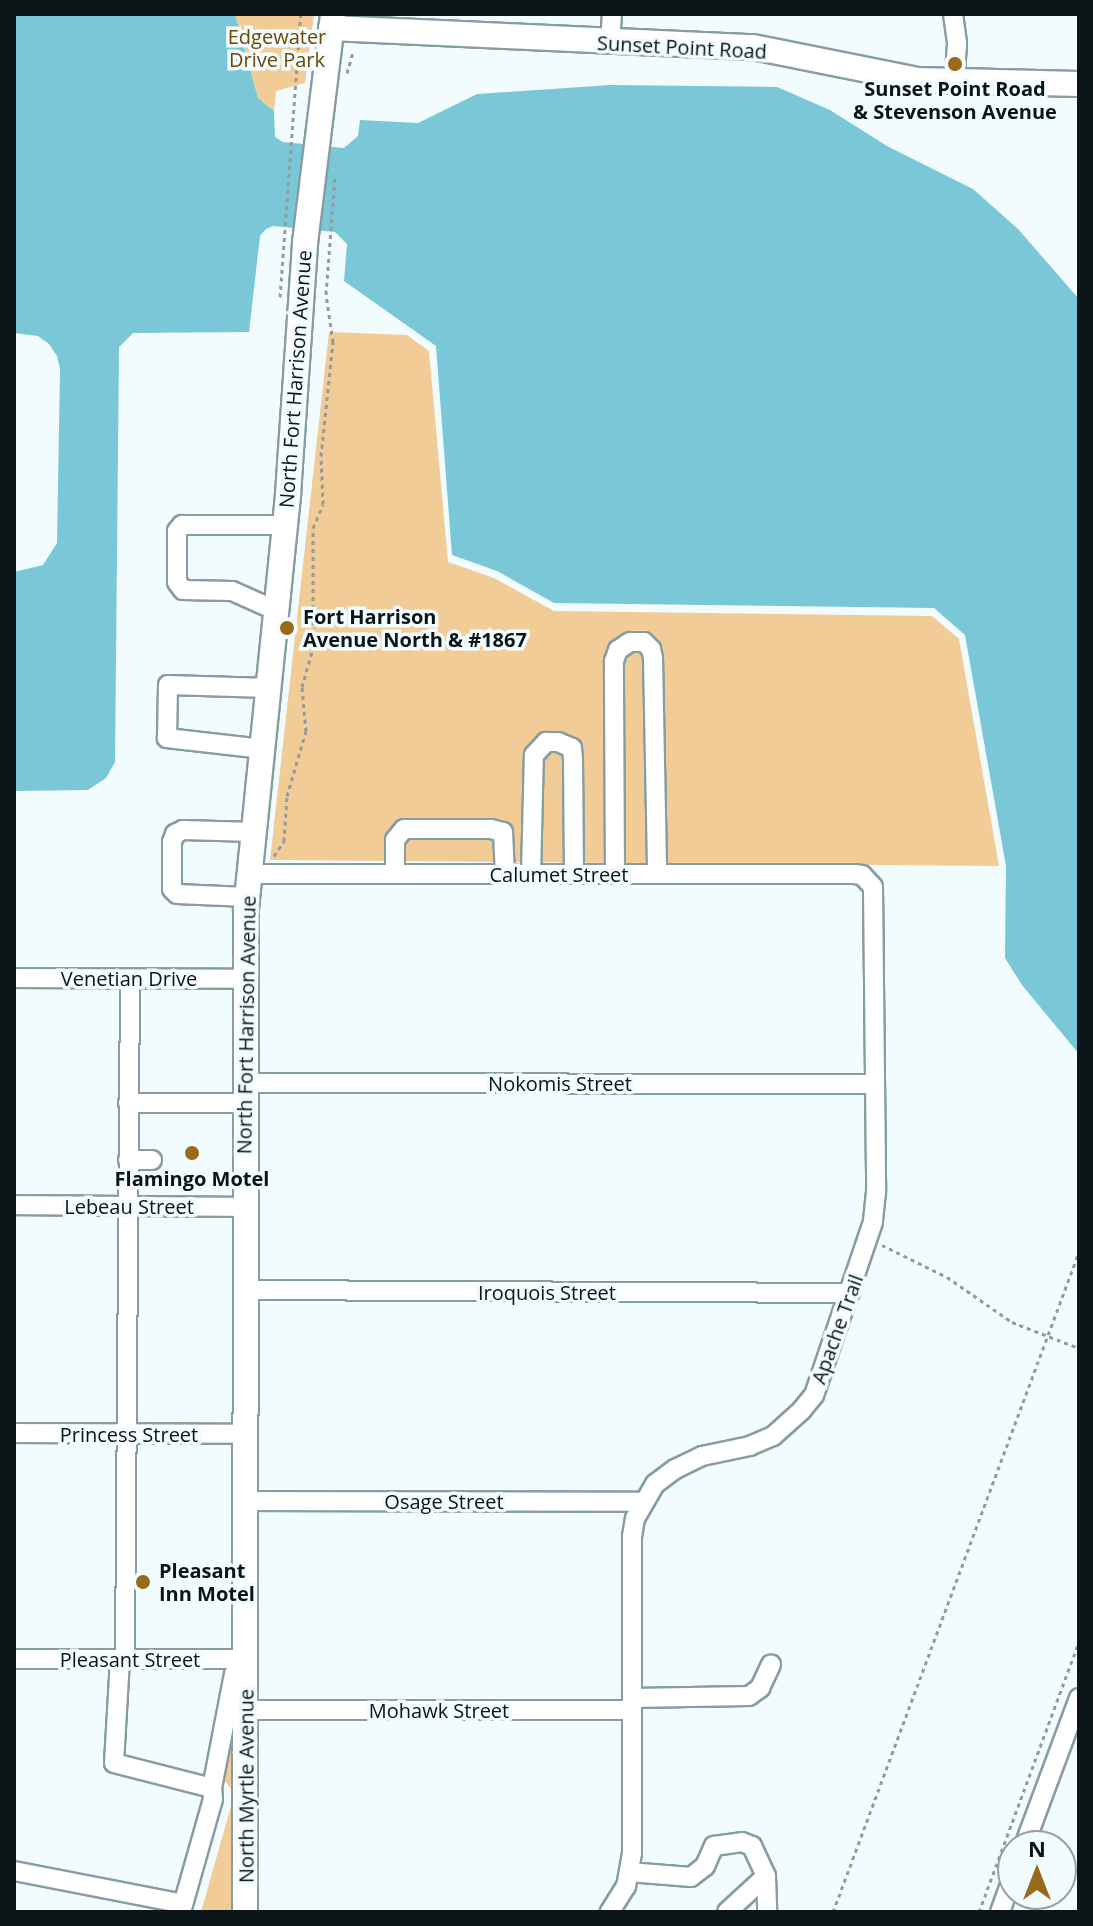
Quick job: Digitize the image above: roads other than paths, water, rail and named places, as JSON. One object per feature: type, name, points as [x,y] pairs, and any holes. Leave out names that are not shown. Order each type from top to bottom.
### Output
[{"type":"main road","name":"Sunset Point Road","points":[[332,21],[610,22],[918,80],[1079,84]]},
{"type":"main road","name":"North Fort Harrison Avenue","points":[[246,1659],[244,979],[255,882],[254,832],[285,525],[316,130],[332,21]]},
{"type":"main road","name":"North Myrtle Avenue","points":[[245,1912],[246,1659]]},
{"type":"street","points":[[953,14],[957,44],[954,83]]},
{"type":"street","points":[[277,611],[232,591],[183,590],[177,582],[177,531],[182,525],[285,525]]},
{"type":"street","points":[[615,874],[614,661],[618,650],[630,642],[644,642],[651,649],[653,658],[657,874]]},
{"type":"street","points":[[263,749],[167,738],[168,685],[269,688]]},
{"type":"street","points":[[531,874],[534,755],[546,742],[558,742],[572,748],[574,874]]},
{"type":"street","points":[[395,874],[395,840],[404,829],[503,832],[505,874]]},
{"type":"street","name":"Calumet Street","points":[[254,832],[183,830],[175,834],[172,842],[172,889],[185,896],[218,897],[255,882],[395,874],[854,874],[868,880]]},
{"type":"street","name":"Apache Trail","points":[[610,1912],[626,1886],[632,1853],[632,1536],[642,1502],[655,1484],[675,1469],[702,1456],[750,1446],[789,1424],[814,1395],[869,1236],[876,1192],[875,895],[868,880]]},
{"type":"street","name":"Venetian Drive","points":[[14,978],[244,979]]},
{"type":"street","points":[[130,979],[122,1659],[114,1763],[212,1788]]},
{"type":"street","name":"Nokomis Street","points":[[128,1103],[245,1093],[875,1084]]},
{"type":"street","points":[[128,1160],[152,1160]]},
{"type":"street","name":"Lebeau Street","points":[[14,1205],[244,1207]]},
{"type":"street","name":"Iroquois Street","points":[[244,1290],[850,1293]]},
{"type":"street","name":"Princess Street","points":[[14,1433],[245,1434]]},
{"type":"street","name":"Osage Street","points":[[245,1501],[642,1502]]},
{"type":"street","name":"Pleasant Street","points":[[14,1659],[246,1659]]},
{"type":"street","name":"North Fort Harrison Avenue","points":[[182,1908],[213,1799],[212,1788],[234,1674],[246,1659]]},
{"type":"street","name":"Mohawk Street","points":[[246,1710],[632,1704],[749,1696],[760,1688],[771,1664]]},
{"type":"street","points":[[1030,1830],[1079,1698]]},
{"type":"street","points":[[629,1872],[691,1877],[705,1866],[714,1846],[732,1841],[752,1846],[766,1876],[767,1912]]},
{"type":"street","points":[[14,1871],[182,1908]]},
{"type":"street","points":[[727,1912],[734,1902],[766,1876]]},
{"type":"water","points":[[14,14],[235,14],[258,98],[274,111],[275,137],[283,142],[344,148],[358,136],[360,120],[418,123],[477,94],[610,85],[777,87],[830,110],[887,146],[973,189],[1018,229],[1079,299],[1079,1054],[1022,985],[1005,958],[1006,866],[965,635],[934,608],[554,603],[497,571],[452,555],[436,346],[344,281],[347,244],[335,232],[273,226],[266,229],[260,236],[249,332],[133,333],[119,347],[115,762],[106,778],[88,790],[14,791],[14,572],[43,565],[57,543],[60,369],[57,356],[49,344],[38,336],[14,333]]},
{"type":"place","name":"Sunset Point Road & Stevenson Avenue","points":[[955,64]]},
{"type":"place","name":"Fort Harrison Avenue North & #1867","points":[[287,628]]},
{"type":"place","name":"Flamingo Motel","points":[[192,1153]]},
{"type":"place","name":"Pleasant Inn Motel","points":[[143,1582]]},
{"type":"park label","name":"Edgewater Drive Park","points":[[277,48]]}]
